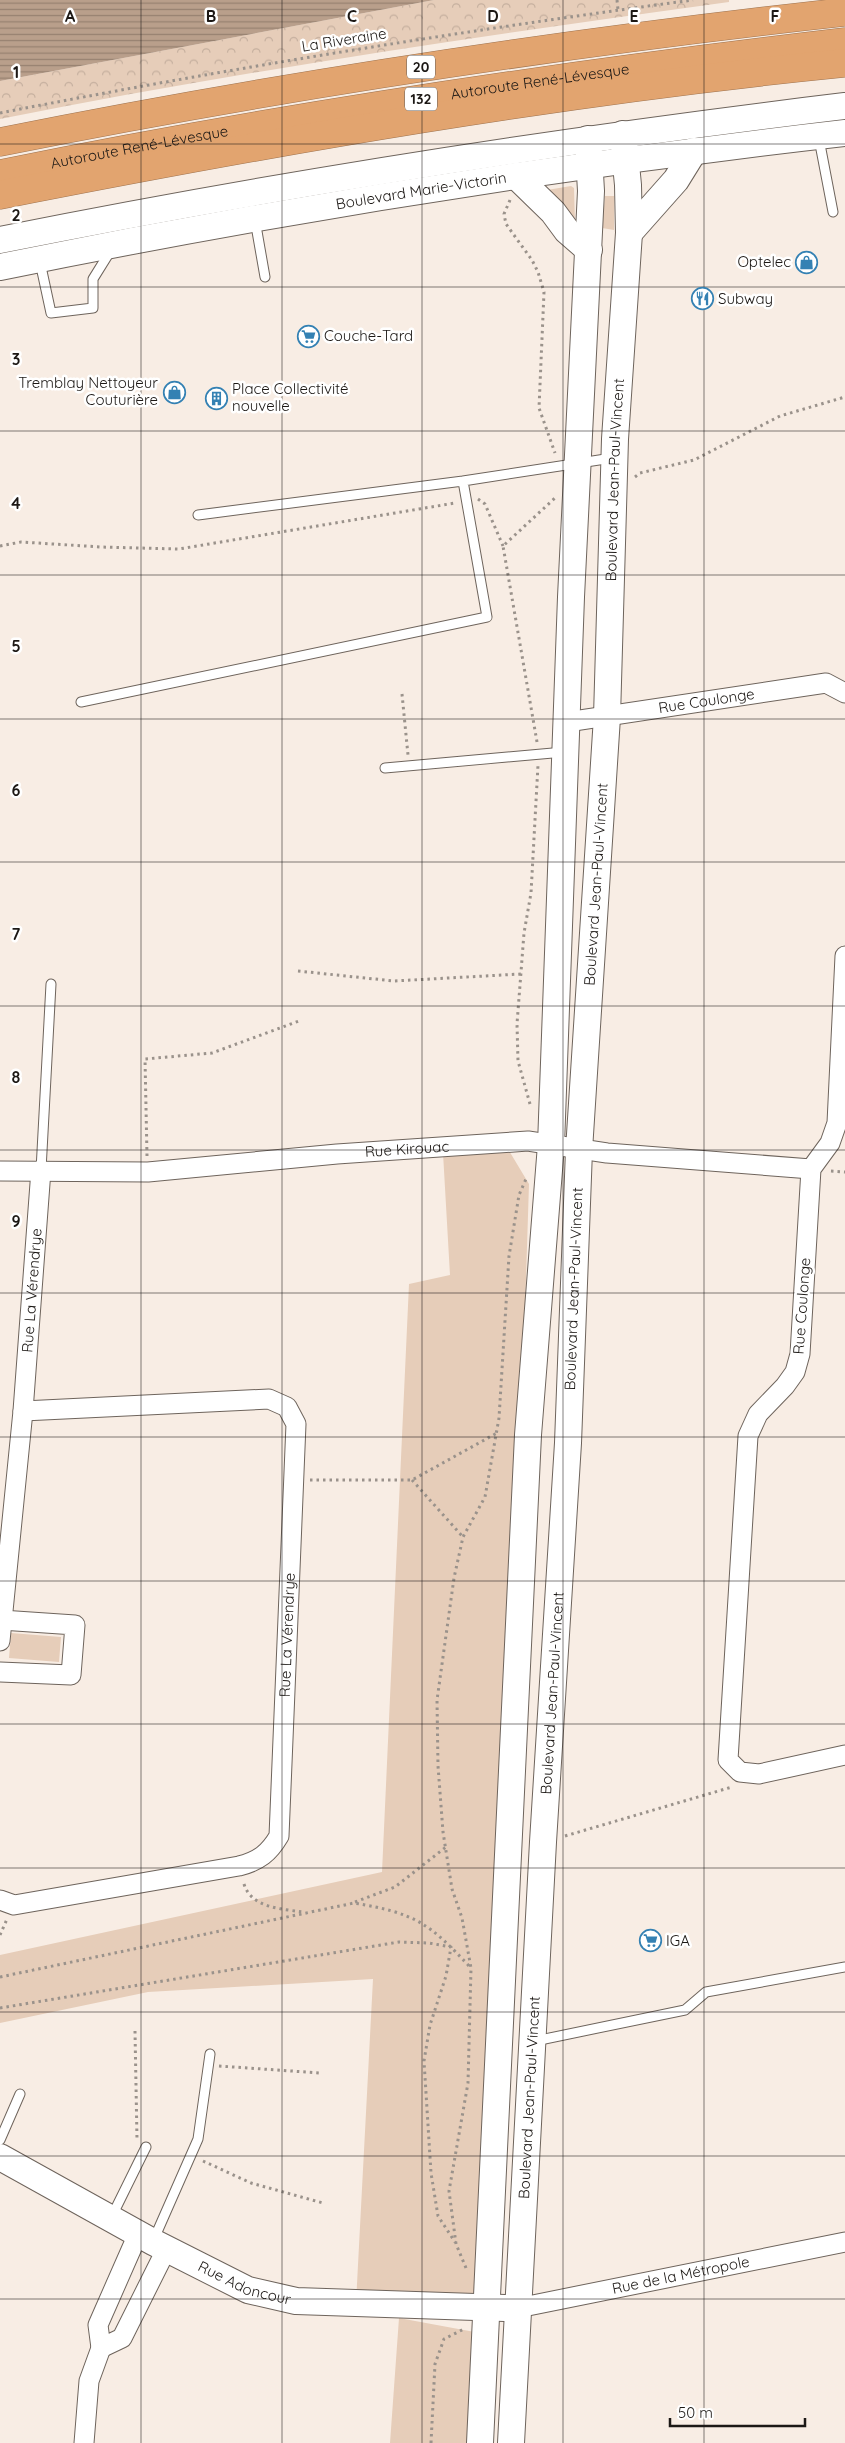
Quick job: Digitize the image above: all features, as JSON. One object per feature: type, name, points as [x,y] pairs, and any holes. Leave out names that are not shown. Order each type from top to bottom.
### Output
[{"type":"highway","name":"Autoroute René-Lévesque","points":[[0,142],[230,99],[424,67],[609,40],[845,12]]},
{"type":"highway","name":"Autoroute René-Lévesque","points":[[0,174],[134,147],[404,101],[845,42]]},
{"type":"highway","points":[[0,194],[166,162],[379,126],[641,87],[845,63]]},
{"type":"highway","points":[[0,213],[178,178],[444,132],[845,81]]},
{"type":"street","name":"Boulevard Marie-Victorin","points":[[0,240],[37,246],[115,244],[386,169],[623,134],[845,106]]},
{"type":"street","name":"Boulevard Marie-Victorin","points":[[0,267],[37,246],[253,205],[513,188],[591,165],[845,133]]},
{"type":"street","name":"Boulevard Jean-Paul-Vincent","points":[[511,2443],[543,1842],[567,1453],[579,1150],[606,717],[615,457],[629,233],[623,134]]},
{"type":"street","name":"Boulevard Jean-Paul-Vincent","points":[[480,2443],[540,1143],[566,752],[566,458],[589,250],[591,165],[588,139]]},
{"type":"street","points":[[629,233],[676,180],[694,151]]},
{"type":"street","points":[[513,188],[553,212],[567,231],[589,250]]},
{"type":"street","name":"Rue Coulonge","points":[[566,722],[826,683],[845,692]]},
{"type":"street","points":[[811,1169],[830,1143],[837,1123],[845,956]]},
{"type":"street","name":"Rue Kirouac","points":[[0,1171],[148,1172],[337,1154],[540,1143],[579,1150],[811,1169]]},
{"type":"street","name":"Rue Coulonge","points":[[760,1774],[740,1772],[728,1760],[748,1436],[758,1414],[785,1386],[795,1372],[800,1354],[811,1169]]},
{"type":"street","name":"Rue La Vérendrye","points":[[0,1641],[23,1410],[41,1170]]},
{"type":"street","name":"Rue La Vérendrye","points":[[0,1900],[14,1905],[253,1863],[269,1852],[279,1836],[295,1480],[296,1424],[287,1407],[269,1399],[23,1410]]},
{"type":"street","points":[[0,1672],[71,1675],[75,1624],[1,1620]]},
{"type":"street","points":[[760,1774],[845,1755]]},
{"type":"street","points":[[509,1847],[543,1842]]},
{"type":"street","name":"Rue Adoncour","points":[[0,2157],[111,2219],[248,2290],[296,2301],[518,2308]]},
{"type":"street","points":[[101,2348],[122,2338],[153,2241]]},
{"type":"street","points":[[84,2443],[89,2381],[101,2348],[98,2325],[153,2241]]},
{"type":"street","name":"Rue de la Métropole","points":[[518,2308],[845,2242]]},
{"type":"lane","points":[[818,136],[833,212]]},
{"type":"lane","points":[[253,205],[264,277]]},
{"type":"lane","points":[[37,246],[51,313],[93,308],[93,279],[115,244]]},
{"type":"lane","points":[[198,515],[462,482],[566,458],[615,457]]},
{"type":"lane","points":[[81,702],[487,617],[462,482]]},
{"type":"lane","points":[[385,768],[538,752],[566,752]]},
{"type":"lane","points":[[41,1170],[51,984]]},
{"type":"lane","points":[[532,2042],[685,2010],[706,1992],[845,1967]]},
{"type":"lane","points":[[153,2241],[198,2139],[210,2054]]},
{"type":"lane","points":[[0,2140],[20,2094]]},
{"type":"lane","points":[[111,2219],[146,2147]]},
{"type":"path","points":[[617,0],[618,10]]},
{"type":"path","name":"La Riveraine","points":[[0,114],[328,54],[483,28],[693,0]]},
{"type":"path","points":[[513,188],[504,214],[506,224],[535,266],[544,292],[538,408],[566,458]]},
{"type":"path","points":[[632,482],[640,473],[684,463],[709,454],[780,416],[845,397]]},
{"type":"path","points":[[503,546],[558,494]]},
{"type":"path","points":[[478,499],[485,504],[503,546],[538,752],[531,893],[517,1024],[518,1061],[530,1105]]},
{"type":"path","points":[[0,546],[21,542],[179,549],[453,504]]},
{"type":"path","points":[[402,694],[410,765]]},
{"type":"path","points":[[298,970],[394,981],[521,974]]},
{"type":"path","points":[[148,1172],[145,1059],[212,1053],[299,1021]]},
{"type":"path","points":[[456,2244],[449,2190],[468,2083],[471,1968],[462,1918],[452,1889],[446,1847],[438,1766],[437,1700],[454,1578],[463,1537],[485,1497],[496,1433],[506,1318],[509,1256],[519,1195],[540,1143]]},
{"type":"path","points":[[295,1480],[412,1480],[496,1433]]},
{"type":"path","points":[[412,1480],[463,1537]]},
{"type":"path","points":[[543,1842],[724,1791],[760,1774]]},
{"type":"path","points":[[0,1977],[354,1903],[395,1887],[446,1847]]},
{"type":"path","points":[[239,1866],[247,1893],[265,1906],[306,1913]]},
{"type":"path","points":[[354,1903],[389,1908],[416,1919],[441,1936],[471,1968]]},
{"type":"path","points":[[0,2008],[399,1942],[429,1943],[451,1947]]},
{"type":"path","points":[[451,1947],[446,1976],[430,2024],[424,2061],[431,2173],[438,2216],[456,2244],[468,2271]]},
{"type":"path","points":[[135,2031],[136,2136],[141,2158]]},
{"type":"path","points":[[209,2065],[320,2073]]},
{"type":"path","points":[[191,2155],[251,2183],[323,2203]]},
{"type":"path","points":[[431,2443],[435,2364],[444,2339],[467,2328],[485,2307]]},
{"type":"green space","points":[[434,0],[729,0],[729,2],[546,27],[364,55],[182,85],[0,119],[0,81]]},
{"type":"green space","points":[[571,186],[574,188],[575,224],[547,190]]},
{"type":"green space","points":[[605,196],[614,196],[614,230],[602,228]]},
{"type":"green space","points":[[508,1149],[529,1184],[508,1848],[488,2308],[356,2303],[373,1979],[148,1992],[0,2023],[0,1955],[382,1872],[409,1284],[450,1275],[443,1153]]},
{"type":"green space","points":[[11,1633],[61,1637],[59,1662],[9,1658]]},
{"type":"green space","points":[[399,2318],[480,2333],[473,2443],[390,2443]]},
{"type":"shaded area","points":[[0,0],[434,0],[0,81]]},
{"type":"place","name":"Optelec","points":[[807,262]]},
{"type":"place","name":"Subway","points":[[702,299]]},
{"type":"place","name":"Couche-Tard","points":[[308,336]]},
{"type":"place","name":"Tremblay Nettoyeur Couturière","points":[[174,392]]},
{"type":"place","name":"Place Collectivité nouvelle","points":[[216,398]]},
{"type":"place","name":"IGA","points":[[650,1941]]}]
